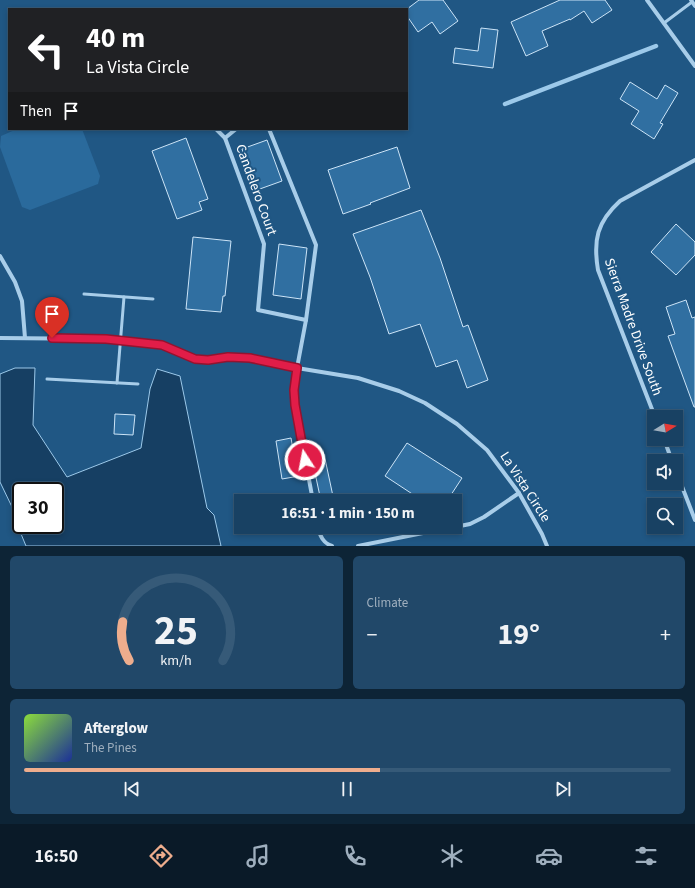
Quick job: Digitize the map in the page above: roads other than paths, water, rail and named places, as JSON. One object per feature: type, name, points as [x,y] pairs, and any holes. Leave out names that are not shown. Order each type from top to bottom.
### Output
[{"type":"street","points":[[647,0],[695,66]]},
{"type":"street","name":"Candelero Court","points":[[217,130],[225,138],[264,244],[258,310],[306,320]]},
{"type":"street","points":[[225,138],[235,130]]},
{"type":"street","points":[[269,130],[316,245],[306,320],[294,390],[295,405],[312,494]]},
{"type":"street","name":"Sierra Madre Drive South","points":[[652,410],[598,270],[595,253],[596,236],[609,210],[620,201],[695,160]]},
{"type":"street","points":[[0,256],[15,282],[22,301],[25,338]]},
{"type":"street","name":"La Vista Circle","points":[[0,338],[106,339],[120,342],[162,345],[195,359],[208,360],[228,357],[250,358],[297,368],[344,375],[399,391],[425,403],[457,424],[487,450],[519,493],[547,546]]},
{"type":"street","points":[[683,489],[695,520]]},
{"type":"street","points":[[462,526],[470,524],[484,517],[519,493]]},
{"type":"street","points":[[320,534],[326,544],[332,546]]},
{"type":"street","points":[[358,546],[419,534]]},
{"type":"lane","points":[[664,23],[693,3]]},
{"type":"lane","points":[[84,294],[153,299]]},
{"type":"lane","points":[[117,382],[124,297]]},
{"type":"lane","points":[[47,379],[138,384]]},
{"type":"waterway","points":[[505,104],[656,46]]}]
